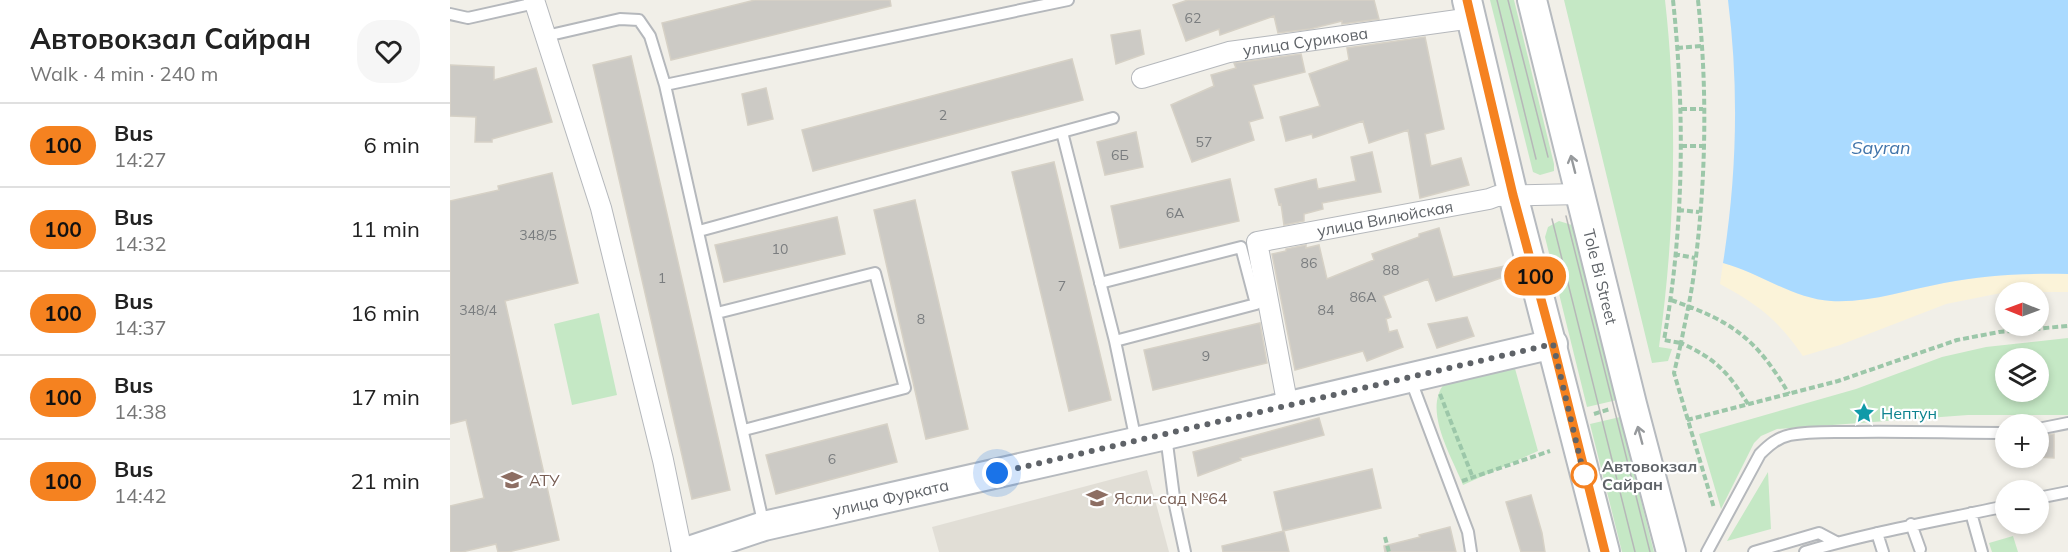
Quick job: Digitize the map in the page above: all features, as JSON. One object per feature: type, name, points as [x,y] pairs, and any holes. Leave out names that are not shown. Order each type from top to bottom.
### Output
[{"type":"main road","name":"Tole Bi Street","points":[[1532,0],[1671,552]]},
{"type":"main road","points":[[1469,9],[1513,195],[1605,552]]},
{"type":"main road","name":"улица Фурката","points":[[686,552],[764,526],[1553,344]]},
{"type":"street","points":[[537,1],[601,208],[663,460],[682,552]]},
{"type":"street","name":"улица Сурикова","points":[[1142,78],[1229,52],[1469,9]]},
{"type":"street","name":"улица Вилюйская","points":[[1288,406],[1257,242],[1497,196],[1580,194]]},
{"type":"lane","points":[[665,85],[1068,0]]},
{"type":"lane","points":[[450,14],[468,18],[537,1]]},
{"type":"lane","points":[[546,36],[620,19],[639,20],[650,36],[665,85],[699,231],[764,526]]},
{"type":"lane","points":[[699,231],[1113,118]]},
{"type":"lane","points":[[1062,132],[1115,341],[1136,441]]},
{"type":"lane","points":[[1100,283],[1241,247],[1256,304],[1115,341]]},
{"type":"lane","points":[[717,314],[875,273],[905,388],[744,430]]},
{"type":"lane","points":[[1410,378],[1468,532],[1471,552]]},
{"type":"lane","points":[[2049,427],[2068,423]]},
{"type":"lane","points":[[1707,552],[1719,526],[1760,454],[1772,442],[1791,435],[1911,430],[1927,433],[1995,433]]},
{"type":"lane","points":[[1166,435],[1175,505],[1185,552]]},
{"type":"lane","points":[[2049,496],[2068,492]]},
{"type":"lane","points":[[1805,552],[1839,541],[1911,524],[1995,508]]},
{"type":"lane","points":[[1971,513],[1982,552]]},
{"type":"lane","points":[[1911,524],[1920,549]]},
{"type":"lane","points":[[1754,552],[1819,533],[1839,541],[1845,552]]},
{"type":"lane","points":[[1877,533],[1883,552]]},
{"type":"lane","points":[[1830,552],[1839,541]]},
{"type":"path","points":[[1672,0],[1681,109],[1681,146],[1671,300],[1664,340],[1681,343],[1717,363],[1734,382],[1748,404]]},
{"type":"path","points":[[1698,0],[1703,109],[1699,212],[1688,306],[1674,373],[1719,526]]},
{"type":"path","points":[[1677,48],[1701,46]]},
{"type":"path","points":[[1681,109],[1703,109]]},
{"type":"path","points":[[1681,146],[1703,146]]},
{"type":"path","points":[[1678,210],[1699,212]]},
{"type":"path","points":[[1674,254],[1695,258]]},
{"type":"path","points":[[1671,300],[1722,320],[1741,332],[1762,353],[1789,394]]},
{"type":"path","points":[[1687,420],[1838,381],[1957,340],[1999,332],[2068,326]]},
{"type":"path","points":[[1439,392],[1473,478]]},
{"type":"path","points":[[1450,485],[1550,451]]},
{"type":"path","points":[[1386,537],[1389,552]]},
{"type":"shaded area","name":"Ясли-сад №64","points":[[1147,470],[1169,552],[939,552],[932,527]]},
{"type":"green space","points":[[1490,0],[1514,0],[1554,171],[1540,175],[1533,172]]},
{"type":"green space","points":[[1564,0],[1665,0],[1672,87],[1673,174],[1669,260],[1659,347],[1672,349],[1668,361],[1652,363]]},
{"type":"green space","points":[[1559,221],[1572,225],[1617,400],[1587,407],[1545,237],[1548,227]]},
{"type":"green space","points":[[599,313],[617,395],[572,405],[554,324]]},
{"type":"green space","points":[[2068,338],[2068,415],[1968,415],[1777,429],[1761,436],[1754,443],[1721,509],[1699,434],[1856,389],[1942,357],[1986,347]]},
{"type":"green space","points":[[1514,365],[1538,451],[1463,485],[1438,420],[1438,395],[1444,384]]},
{"type":"green space","points":[[1620,417],[1654,552],[1622,552],[1590,424]]},
{"type":"green space","points":[[1768,472],[1771,529],[1727,541]]},
{"type":"green space","points":[[2013,536],[2018,552],[1992,552],[1989,543]]},
{"type":"sand","points":[[1723,263],[1803,296],[1831,301],[1874,298],[1991,276],[2068,274],[2068,292],[2049,292],[2049,282],[1995,282],[1995,294],[1946,304],[1840,345],[1803,356],[1767,314],[1720,284]]},
{"type":"water","name":"Sayran","points":[[1728,0],[2068,0],[2068,274],[2021,274],[1975,278],[1874,298],[1831,301],[1803,296],[1723,263],[1728,230],[1735,132],[1734,66]]},
{"type":"building","points":[[755,0],[890,0],[891,6],[671,60],[662,23]]},
{"type":"building","points":[[1188,0],[1374,0],[1379,19],[1342,24],[1342,21],[1310,29],[1278,33],[1274,16],[1220,35],[1219,29],[1186,41],[1173,5]]},
{"type":"building","points":[[1140,30],[1144,54],[1116,64],[1111,35]]},
{"type":"building","points":[[1425,37],[1444,129],[1425,134],[1431,166],[1461,158],[1469,185],[1420,198],[1408,130],[1369,143],[1363,121],[1313,138],[1312,134],[1286,141],[1280,117],[1320,106],[1309,74],[1349,60],[1347,48]]},
{"type":"building","points":[[1301,54],[1305,72],[1253,85],[1263,118],[1249,122],[1254,140],[1192,162],[1171,105],[1214,86],[1211,75],[1236,68],[1234,63]]},
{"type":"building","points":[[631,56],[730,490],[692,499],[593,65]]},
{"type":"building","points":[[1072,59],[1083,100],[813,171],[802,130]]},
{"type":"building","points":[[450,65],[494,67],[494,80],[536,68],[552,122],[492,139],[492,142],[475,142],[476,117],[450,116]]},
{"type":"building","points":[[766,88],[773,119],[748,125],[742,94]]},
{"type":"building","points":[[1136,132],[1143,167],[1105,175],[1097,142]]},
{"type":"building","points":[[1372,152],[1381,192],[1322,203],[1323,209],[1304,214],[1304,221],[1284,225],[1281,204],[1279,205],[1275,189],[1316,179],[1318,189],[1356,181],[1351,157]]},
{"type":"building","points":[[1054,162],[1111,400],[1069,411],[1012,172]]},
{"type":"building","points":[[552,173],[578,283],[505,301],[559,540],[508,552],[498,552],[496,544],[462,552],[450,552],[450,506],[484,498],[466,420],[450,424],[450,201],[499,190],[498,186]]},
{"type":"building","points":[[1230,179],[1239,221],[1120,248],[1111,206]]},
{"type":"building","points":[[915,200],[968,429],[926,439],[874,210]]},
{"type":"building","points":[[837,217],[845,254],[724,282],[715,245]]},
{"type":"building","points":[[1439,228],[1453,277],[1510,265],[1512,274],[1436,301],[1428,279],[1383,296],[1391,317],[1386,319],[1389,332],[1397,330],[1403,347],[1367,361],[1363,351],[1295,370],[1272,254],[1306,245],[1306,248],[1319,245],[1327,279],[1374,260],[1372,254]]},
{"type":"building","points":[[1467,317],[1474,336],[1437,348],[1428,324]]},
{"type":"building","points":[[1260,323],[1267,363],[1153,390],[1144,350]]},
{"type":"building","points":[[1319,418],[1324,435],[1240,458],[1241,460],[1198,476],[1193,452]]},
{"type":"building","points":[[887,424],[897,462],[776,494],[766,455]]},
{"type":"building","points":[[2054,434],[2054,458],[2049,458],[2049,435]]},
{"type":"building","points":[[1372,469],[1381,508],[1283,531],[1274,492]]},
{"type":"building","points":[[1531,495],[1545,552],[1521,552],[1506,502]]},
{"type":"building","points":[[1450,527],[1456,552],[1385,552],[1384,546]]},
{"type":"building","points":[[1284,531],[1289,552],[1223,552],[1222,546]]},
{"type":"tram line","points":[[1497,0],[1536,159]]},
{"type":"tram line","points":[[1508,0],[1548,157]]},
{"type":"tram line","points":[[1566,216],[1650,552]]},
{"type":"tram line","points":[[1552,219],[1635,552]]},
{"type":"bus line","name":"100","points":[[1467,0],[1513,195],[1605,552]]},
{"type":"place","name":"Нептун","points":[[1864,413]]},
{"type":"place","name":"Автовокзал Сайран","points":[[1584,475]]},
{"type":"place","name":"АТУ","points":[[512,480]]},
{"type":"place","name":"Ясли-сад №64","points":[[1097,498]]},
{"type":"route","points":[[997,473],[1553,344],[1584,475]]}]
